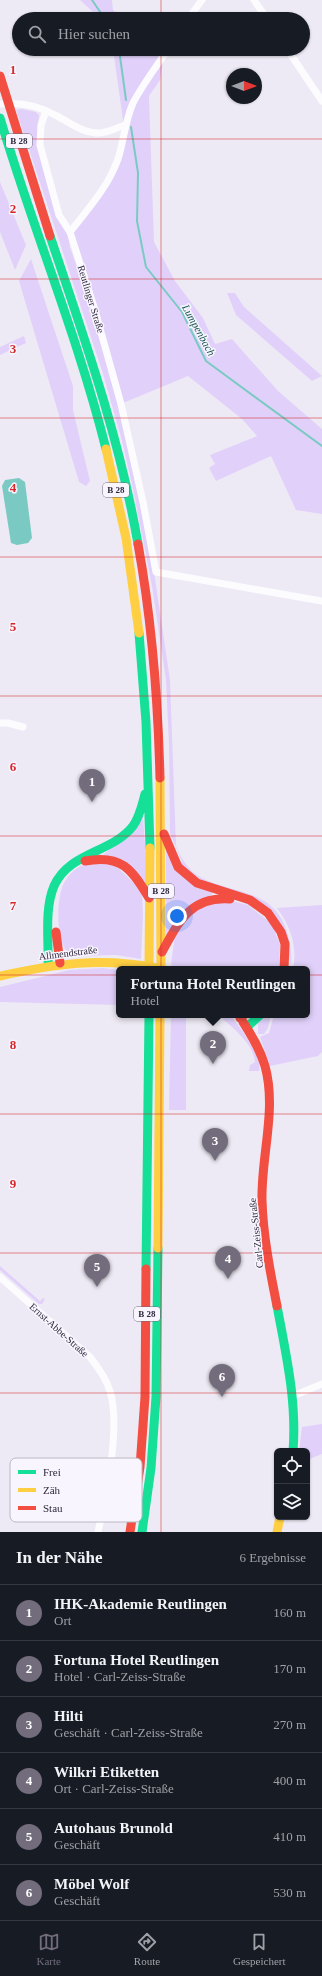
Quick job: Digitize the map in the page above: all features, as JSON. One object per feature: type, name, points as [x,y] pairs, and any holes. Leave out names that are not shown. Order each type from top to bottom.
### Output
[{"type":"main road","name":"B 28","points":[[0,76],[12,120],[97,376],[116,442],[130,501],[144,574],[154,649],[160,735],[161,966]]},
{"type":"main road","name":"B 28","points":[[0,118],[82,366],[113,477],[130,558],[147,706],[150,781],[149,966]]},
{"type":"main road","points":[[48,966],[52,898],[54,887],[60,876],[73,862],[117,841],[129,831],[139,816],[150,781]]},
{"type":"main road","points":[[161,826],[178,866],[192,879],[206,888],[250,900],[268,913],[281,932],[285,944],[284,966]]},
{"type":"main road","points":[[60,964],[56,931],[56,898],[61,883],[72,868],[93,859],[112,860],[132,871],[150,898]]},
{"type":"main road","points":[[161,956],[177,923],[185,914],[196,906],[207,901],[217,898],[228,898],[248,903],[258,908],[273,923],[282,945],[280,966]]},
{"type":"main road","name":"Allmendstraße","points":[[0,976],[48,966],[91,960],[115,960],[146,966]]},
{"type":"main road","name":"B 28","points":[[140,1458],[145,1397],[149,1018]]},
{"type":"main road","name":"B 28","points":[[142,1532],[150,1474],[156,1397],[160,1018]]},
{"type":"main road","name":"Carl-Zeiss-Straße","points":[[241,1018],[255,1039],[262,1057],[270,1090],[262,1186],[263,1210],[269,1260],[293,1396],[295,1428],[293,1448]]},
{"type":"main road","points":[[247,1027],[257,1018]]},
{"type":"main road","points":[[276,1532],[279,1520]]},
{"type":"main road","name":"B 28","points":[[130,1532],[132,1522]]},
{"type":"street","points":[[193,12],[202,0]]},
{"type":"street","points":[[254,0],[262,12]]},
{"type":"street","points":[[70,232],[110,178],[118,157],[125,125],[134,102],[164,56]]},
{"type":"street","points":[[292,56],[322,101]]},
{"type":"street","points":[[0,104],[18,104],[46,111],[80,129],[97,134],[125,125]]},
{"type":"street","name":"Reutlinger Straße","points":[[46,111],[41,125],[40,145],[59,215],[70,232],[94,307],[121,404],[143,502],[156,572],[322,601]]},
{"type":"street","points":[[0,723],[8,723],[24,728]]},
{"type":"street","name":"Ernst-Abbe-Straße","points":[[0,1277],[90,1357],[100,1371],[110,1391],[113,1410],[114,1428],[110,1458]]},
{"type":"street","points":[[293,1396],[321,1384]]},
{"type":"street","name":"Ernst-Abbe-Straße","points":[[98,1532],[100,1522]]},
{"type":"shaded area","points":[[80,0],[112,0],[113,10],[115,12],[93,12]]},
{"type":"shaded area","points":[[114,56],[160,56],[163,61],[160,80],[149,96],[154,242],[175,281],[203,318],[215,344],[232,339],[278,391],[322,429],[322,514],[296,510],[271,456],[216,481],[209,468],[215,464],[210,455],[257,436],[242,419],[188,376],[123,403],[74,241],[74,231],[124,146],[123,120]]},
{"type":"shaded area","points":[[22,109],[36,112],[39,115],[38,145],[57,216],[68,234],[70,247],[91,308],[119,405],[154,572],[170,680],[176,846],[185,863],[200,877],[259,898],[278,914],[285,926],[288,936],[291,950],[291,965],[277,920],[208,884],[185,869],[170,833],[169,745],[166,680],[152,586],[133,489],[122,441],[103,374],[16,110]]},
{"type":"shaded area","points":[[0,182],[26,245],[15,270],[0,232]]},
{"type":"shaded area","points":[[31,259],[73,386],[73,410],[90,481],[86,486],[79,482],[19,281]]},
{"type":"shaded area","points":[[227,293],[235,293],[244,307],[322,376],[312,381],[236,315]]},
{"type":"shaded area","points":[[24,336],[26,343],[0,355],[0,347]]},
{"type":"shaded area","points":[[19,478],[25,482],[32,538],[28,543],[17,545],[11,543],[2,486],[5,480]]},
{"type":"shaded area","points":[[143,817],[148,885],[102,856]]},
{"type":"shaded area","points":[[166,847],[213,893],[166,941]]},
{"type":"shaded area","points":[[112,862],[142,891],[143,916],[141,959],[116,955],[72,956],[66,951],[62,943],[58,923],[59,902],[63,885],[72,872],[83,865]]},
{"type":"shaded area","points":[[228,900],[248,905],[272,924],[280,945],[279,966],[171,965],[175,934],[197,908]]},
{"type":"shaded area","points":[[322,905],[322,1052],[318,1056],[270,1066],[260,1037],[269,1033],[273,1018],[310,1018],[310,966],[293,966],[294,945],[292,937],[286,922],[277,908]]},
{"type":"shaded area","points":[[103,968],[116,970],[116,1005],[0,1002],[0,987],[69,970]]},
{"type":"shaded area","points":[[171,1018],[186,1018],[186,1110],[169,1110]]},
{"type":"shaded area","points":[[222,1018],[232,1018],[239,1026],[254,1050],[259,1065],[259,1071],[249,1071],[250,1065],[255,1062],[254,1055],[246,1042]]},
{"type":"shaded area","points":[[262,1018],[270,1018],[268,1028],[264,1034],[258,1034],[258,1023]]},
{"type":"shaded area","points":[[0,1266],[40,1301],[43,1298],[45,1299],[42,1304],[39,1304],[0,1270]]},
{"type":"shaded area","points":[[322,1424],[322,1454],[310,1459],[310,1448],[299,1448],[302,1427]]},
{"type":"waterway","name":"Lumpenbach","points":[[92,0],[100,12]]},
{"type":"waterway","name":"Lumpenbach","points":[[120,56],[126,100]]},
{"type":"waterway","name":"Lumpenbach","points":[[131,127],[138,173],[137,221],[146,267],[182,312],[206,361],[322,446]]},
{"type":"traffic: fast","points":[[0,118],[69,324],[95,407],[106,449]]},
{"type":"traffic: fast","points":[[50,236],[100,388],[121,466],[138,544]]},
{"type":"traffic: fast","points":[[139,633],[146,722],[150,848]]},
{"type":"traffic: fast","points":[[48,966],[48,915],[54,886],[61,875],[70,866],[80,859],[114,842],[133,826],[145,794]]},
{"type":"traffic: fast","points":[[146,1269],[149,1018]]},
{"type":"traffic: fast","points":[[247,1027],[257,1018]]},
{"type":"traffic: fast","points":[[142,1532],[151,1468],[156,1397],[158,1248]]},
{"type":"traffic: fast","points":[[277,1306],[290,1378],[294,1433],[293,1448]]},
{"type":"traffic: slow","points":[[106,449],[126,538],[139,633]]},
{"type":"traffic: slow","points":[[160,778],[161,966]]},
{"type":"traffic: slow","points":[[149,966],[150,848]]},
{"type":"traffic: slow","points":[[0,976],[39,968],[78,963],[116,963],[143,966]]},
{"type":"traffic: slow","points":[[158,1248],[160,1018]]},
{"type":"traffic: slow","points":[[277,1532],[279,1520]]},
{"type":"traffic: jam","points":[[0,76],[50,236]]},
{"type":"traffic: jam","points":[[138,544],[154,660],[160,778]]},
{"type":"traffic: jam","points":[[164,834],[178,867],[197,883],[250,900],[268,913],[281,932],[285,944],[284,966]]},
{"type":"traffic: jam","points":[[85,861],[97,859],[108,860],[117,862],[124,866],[137,879],[149,898]]},
{"type":"traffic: jam","points":[[162,952],[174,930],[196,906],[217,899],[230,899]]},
{"type":"traffic: jam","points":[[56,932],[60,963]]},
{"type":"traffic: jam","points":[[243,1022],[261,1054],[268,1082],[269,1116],[262,1183],[262,1200],[265,1240],[277,1306]]},
{"type":"traffic: jam","points":[[141,1458],[145,1397],[146,1269]]},
{"type":"traffic: jam","points":[[130,1532],[132,1522]]},
{"type":"place","name":"IHK-Akademie Reutlingen","points":[[92,802]]},
{"type":"place","name":"Fortuna Hotel Reutlingen","points":[[213,1064]]},
{"type":"place","name":"Hilti","points":[[215,1161]]},
{"type":"place","name":"Wilkri Etiketten","points":[[228,1279]]},
{"type":"place","name":"Autohaus Brunold","points":[[97,1287]]},
{"type":"place","name":"Möbel Wolf","points":[[222,1397]]}]
